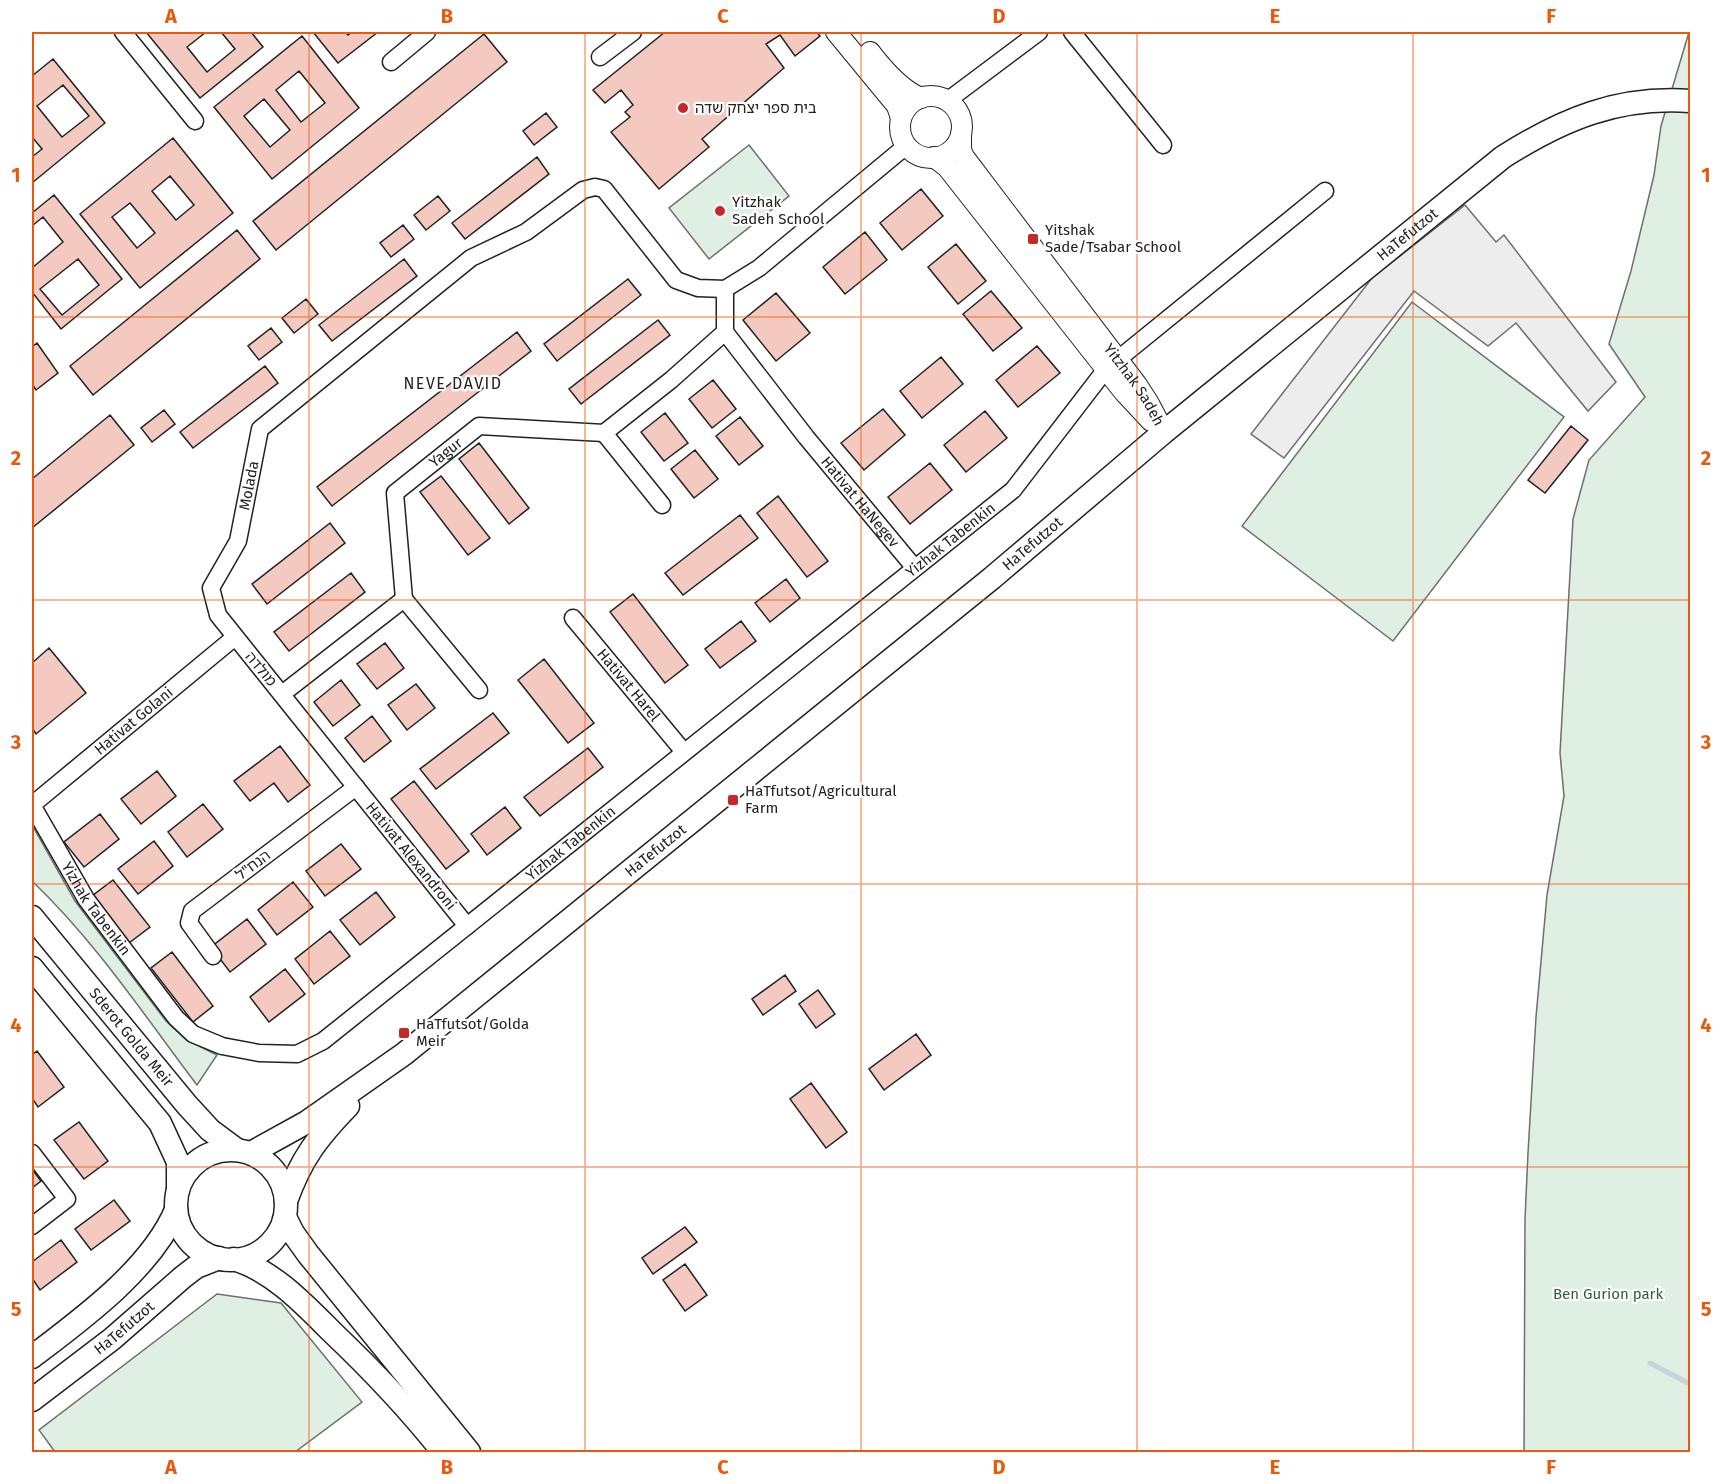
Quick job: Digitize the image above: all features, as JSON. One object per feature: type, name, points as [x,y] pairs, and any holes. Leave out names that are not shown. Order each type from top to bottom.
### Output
[{"type":"main road","name":"HaTefutzot","points":[[244,1152],[307,1122],[404,1054],[992,578],[1164,432],[1503,158],[1530,140],[1568,121],[1614,107],[1655,101],[1690,101]]},
{"type":"main road","name":"Sderot Golda Meir","points":[[32,917],[187,1105],[210,1130],[244,1152]]},
{"type":"main road","points":[[32,968],[160,1124],[178,1162],[177,1200],[180,1226],[189,1241],[203,1252],[252,1265],[296,1296],[396,1396],[443,1452]]},
{"type":"main road","name":"HaTefutzot","points":[[285,1209],[295,1175],[313,1144],[404,1054]]},
{"type":"main road","points":[[32,1357],[90,1313],[117,1288],[155,1245],[170,1224],[184,1176],[194,1164],[207,1155],[222,1150],[244,1152],[265,1161],[275,1172],[283,1186],[285,1209],[293,1233],[469,1452]]},
{"type":"main road","points":[[226,1259],[251,1256],[266,1247],[278,1233],[285,1209]]},
{"type":"main road","name":"HaTefutzot","points":[[32,1400],[112,1339],[196,1267],[226,1259]]},
{"type":"street","points":[[123,32],[195,121]]},
{"type":"street","points":[[391,62],[427,32]]},
{"type":"street","points":[[600,57],[633,32]]},
{"type":"street","points":[[836,32],[897,106],[901,118]]},
{"type":"street","points":[[853,32],[884,70],[921,98]]},
{"type":"street","points":[[947,100],[1039,32]]},
{"type":"street","points":[[1072,32],[1163,145]]},
{"type":"street","points":[[937,97],[947,100],[959,115],[962,125],[957,143],[950,151],[934,158],[922,157],[913,153],[901,136],[901,118],[908,106],[921,98],[937,97]]},
{"type":"street","name":"Yitzhak Sadeh","points":[[961,134],[961,150],[964,157],[1112,364],[1135,406],[1164,432]]},
{"type":"street","points":[[662,505],[604,434],[671,380],[725,332],[725,288],[759,268],[906,146]]},
{"type":"street","name":"Yitzhak Sadeh","points":[[934,158],[947,167],[1112,364]]},
{"type":"street","name":"מולדה","points":[[356,787],[218,615],[211,588],[238,541],[260,429],[471,258],[526,232],[583,190],[595,187],[604,189],[676,280],[698,288],[725,288]]},
{"type":"street","name":"Yizhak Tabenkin","points":[[32,805],[86,899],[176,1018],[194,1034],[222,1046],[259,1053],[297,1054],[323,1041],[1013,490],[1112,364],[1325,191]]},
{"type":"street","name":"Hativat HaNegev","points":[[725,332],[806,437],[914,567]]},
{"type":"street","name":"Yagur","points":[[404,599],[395,493],[479,426],[604,434]]},
{"type":"street","points":[[282,694],[404,599],[480,690]]},
{"type":"street","name":"Hativat Harel","points":[[573,618],[684,752]]},
{"type":"street","name":"Hativat Golani","points":[[32,805],[235,637]]},
{"type":"street","name":"Hativat Alexandroni","points":[[356,787],[467,926]]},
{"type":"street","name":"הנח\"ל","points":[[213,956],[189,923],[192,911],[356,787]]},
{"type":"street","points":[[32,1153],[67,1198],[32,1226]]},
{"type":"green space","name":"Ben Gurion park","points":[[1689,32],[1690,1452],[1524,1452],[1525,1219],[1528,1153],[1536,1017],[1547,895],[1564,796],[1560,753],[1573,519],[1589,460],[1645,397],[1609,344],[1631,271],[1654,175],[1661,126]]},
{"type":"green space","points":[[749,145],[789,196],[709,259],[669,208]]},
{"type":"green space","points":[[1412,302],[1564,417],[1393,641],[1242,526]]},
{"type":"green space","points":[[32,825],[75,901],[166,1021],[187,1040],[217,1055],[197,1085],[98,953],[32,881]]},
{"type":"green space","points":[[217,1294],[281,1303],[362,1402],[295,1452],[55,1452],[39,1430]]},
{"type":"shaded area","points":[[1465,205],[1496,242],[1504,235],[1616,382],[1588,411],[1516,323],[1488,346],[1414,291],[1284,458],[1251,434],[1372,278]]},
{"type":"building","points":[[146,32],[206,32],[187,47],[207,72],[235,49],[221,32],[251,32],[263,47],[200,98]]},
{"type":"building","points":[[313,32],[345,32],[348,35],[352,32],[378,32],[338,63]]},
{"type":"building","name":"בית ספר יצחק שדה","points":[[665,32],[817,32],[820,36],[795,56],[780,35],[766,44],[784,68],[702,139],[709,147],[659,189],[611,132],[630,117],[625,112],[633,105],[621,90],[605,103],[593,90]]},
{"type":"building","points":[[484,34],[507,62],[276,250],[253,221]]},
{"type":"building","points":[[302,36],[359,108],[272,179],[214,107]],"holes":[[[299,71],[325,103],[301,122],[276,90]],[[264,99],[290,130],[270,147],[244,116]]]},
{"type":"building","points":[[53,59],[105,123],[32,183],[32,157],[42,149],[32,137],[32,76]],"holes":[[[63,85],[89,116],[62,137],[37,106]]]},
{"type":"building","points":[[546,113],[557,127],[534,145],[523,131]]},
{"type":"building","points":[[173,138],[233,213],[140,288],[80,214]],"holes":[[[170,176],[194,205],[176,220],[152,191]],[[130,203],[155,233],[137,248],[112,217]]]},
{"type":"building","points":[[537,157],[549,174],[465,239],[452,223]]},
{"type":"building","points":[[921,189],[943,216],[902,250],[880,223]]},
{"type":"building","points":[[54,195],[122,279],[61,329],[32,292],[32,268],[63,242],[43,217],[32,226],[32,213]],"holes":[[[78,259],[99,285],[62,315],[40,289]]]},
{"type":"building","points":[[438,196],[450,211],[426,230],[414,215]]},
{"type":"building","points":[[403,225],[414,239],[391,257],[380,243]]},
{"type":"building","points":[[237,230],[260,259],[93,395],[70,366]]},
{"type":"building","points":[[865,232],[887,260],[845,294],[823,267]]},
{"type":"building","points":[[956,244],[986,281],[958,304],[928,267]]},
{"type":"building","points":[[404,259],[417,276],[332,341],[319,325]]},
{"type":"building","points":[[628,279],[641,295],[557,361],[544,344]]},
{"type":"building","points":[[991,291],[1022,328],[993,351],[963,314]]},
{"type":"building","points":[[776,293],[810,333],[776,361],[743,320]]},
{"type":"building","points":[[306,299],[318,314],[294,333],[282,318]]},
{"type":"building","points":[[658,320],[670,335],[581,404],[569,389]]},
{"type":"building","points":[[271,328],[282,342],[259,360],[248,346]]},
{"type":"building","points":[[517,332],[531,351],[332,506],[317,487]]},
{"type":"building","points":[[37,343],[58,373],[36,390],[34,387],[32,389],[32,347]]},
{"type":"building","points":[[1037,346],[1060,373],[1018,407],[996,380]]},
{"type":"building","points":[[941,357],[963,384],[922,418],[900,391]]},
{"type":"building","points":[[265,366],[278,383],[193,448],[180,432]]},
{"type":"building","points":[[713,380],[736,409],[712,428],[689,399]]},
{"type":"building","points":[[883,409],[905,435],[864,470],[841,443]]},
{"type":"building","points":[[164,410],[175,424],[152,442],[141,428]]},
{"type":"building","points":[[985,411],[1007,438],[966,472],[944,445]]},
{"type":"building","points":[[665,413],[688,443],[664,461],[641,432]]},
{"type":"building","points":[[110,415],[134,445],[32,528],[32,479]]},
{"type":"building","points":[[740,417],[763,446],[739,465],[716,436]]},
{"type":"building","points":[[1571,426],[1588,440],[1545,493],[1528,480]]},
{"type":"building","points":[[479,443],[529,508],[509,524],[459,459]]},
{"type":"building","points":[[695,450],[718,479],[694,498],[671,469]]},
{"type":"building","points":[[930,463],[952,490],[910,524],[888,497]]},
{"type":"building","points":[[441,476],[490,538],[468,555],[420,492]]},
{"type":"building","points":[[778,496],[828,561],[807,577],[757,513]]},
{"type":"building","points":[[740,515],[758,538],[683,595],[665,573]]},
{"type":"building","points":[[330,523],[345,543],[267,604],[252,584]]},
{"type":"building","points":[[351,573],[365,592],[289,651],[274,632]]},
{"type":"building","points":[[786,579],[800,598],[770,622],[755,603]]},
{"type":"building","points":[[633,594],[688,665],[665,683],[610,612]]},
{"type":"building","points":[[741,621],[756,641],[720,668],[705,649]]},
{"type":"building","points":[[385,643],[404,668],[377,689],[357,664]]},
{"type":"building","points":[[49,648],[86,693],[36,734],[32,728],[32,663]]},
{"type":"building","points":[[544,659],[594,723],[568,743],[518,680]]},
{"type":"building","points":[[341,680],[360,705],[333,726],[314,702]]},
{"type":"building","points":[[416,684],[435,708],[407,730],[388,705]]},
{"type":"building","points":[[493,713],[509,733],[436,789],[420,769]]},
{"type":"building","points":[[372,716],[391,741],[364,762],[345,738]]},
{"type":"building","points":[[280,746],[310,785],[288,802],[274,783],[250,801],[234,781]]},
{"type":"building","points":[[588,748],[603,767],[540,816],[524,797]]},
{"type":"building","points":[[157,771],[176,796],[141,824],[121,799]]},
{"type":"building","points":[[414,781],[469,851],[446,869],[391,799]]},
{"type":"building","points":[[203,804],[223,829],[187,857],[168,832]]},
{"type":"building","points":[[505,807],[521,828],[487,855],[471,834]]},
{"type":"building","points":[[100,814],[119,839],[84,867],[64,842]]},
{"type":"building","points":[[154,841],[173,866],[138,894],[118,869]]},
{"type":"building","points":[[341,844],[361,869],[325,896],[306,871]]},
{"type":"building","points":[[113,880],[150,927],[129,943],[92,896]]},
{"type":"building","points":[[293,882],[313,907],[277,935],[258,910]]},
{"type":"building","points":[[376,892],[395,917],[360,945],[340,920]]},
{"type":"building","points":[[247,919],[266,944],[230,972],[211,947]]},
{"type":"building","points":[[330,931],[350,956],[314,984],[295,959]]},
{"type":"building","points":[[172,952],[213,1006],[193,1022],[151,968]]},
{"type":"building","points":[[285,969],[305,994],[269,1022],[250,997]]},
{"type":"building","points":[[785,975],[796,991],[763,1015],[752,999]]},
{"type":"building","points":[[818,990],[835,1014],[816,1028],[799,1004]]},
{"type":"building","points":[[916,1034],[931,1055],[884,1090],[869,1069]]},
{"type":"building","points":[[37,1051],[64,1087],[38,1107],[32,1098],[32,1055]]},
{"type":"building","points":[[811,1083],[847,1132],[826,1148],[790,1099]]},
{"type":"building","points":[[79,1122],[108,1161],[84,1179],[54,1140]]},
{"type":"building","points":[[32,1169],[41,1181],[32,1188]]},
{"type":"building","points":[[114,1200],[130,1221],[91,1250],[75,1229]]},
{"type":"building","points":[[685,1227],[697,1242],[653,1274],[642,1258]]},
{"type":"building","points":[[61,1240],[77,1262],[40,1290],[32,1278],[32,1262]]},
{"type":"building","points":[[685,1264],[707,1295],[685,1311],[663,1280]]},
{"type":"waterway","points":[[1650,1363],[1690,1384]]},
{"type":"place","name":"בית ספר יצחק שדה","points":[[683,108]]},
{"type":"place","name":"Yitzhak Sadeh School","points":[[720,211]]},
{"type":"place","name":"Yitshak Sade/Tsabar School","points":[[1033,239]]},
{"type":"place","name":"HaTfutsot/Agricultural Farm","points":[[733,800]]},
{"type":"place","name":"HaTfutsot/Golda Meir","points":[[404,1033]]},
{"type":"district","name":"NEVE DAVID","points":[[453,383]]}]
